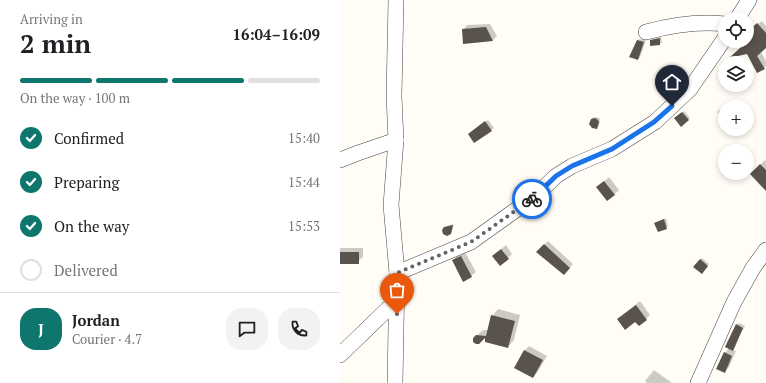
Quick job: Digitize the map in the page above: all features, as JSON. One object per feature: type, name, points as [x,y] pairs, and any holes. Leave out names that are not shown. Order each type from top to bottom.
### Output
[{"type":"street","points":[[395,383],[397,273],[391,205],[396,140],[394,96],[396,0]]},
{"type":"street","points":[[741,12],[749,0]]},
{"type":"street","points":[[646,32],[682,24],[718,23]]},
{"type":"street","points":[[397,273],[471,242],[534,197],[556,176],[572,166],[612,149],[654,122],[690,89],[718,48]]},
{"type":"street","points":[[340,160],[396,140]]},
{"type":"street","points":[[698,383],[734,302],[753,268],[766,250]]},
{"type":"street","points":[[340,355],[397,300]]},
{"type":"building","points":[[757,23],[766,33],[766,48],[757,56],[765,69],[757,73],[754,67],[754,56],[748,56],[747,54],[731,56],[740,48],[754,48],[754,26]]},
{"type":"building","points":[[486,27],[493,41],[463,44],[462,29]]},
{"type":"building","points":[[660,38],[660,45],[650,46],[650,40]]},
{"type":"building","points":[[637,40],[644,42],[638,60],[629,57]]},
{"type":"building","points":[[682,112],[689,120],[681,127],[674,118]]},
{"type":"building","points":[[594,118],[599,122],[597,129],[592,128],[589,124],[591,119]]},
{"type":"building","points":[[485,121],[492,131],[474,143],[468,134]]},
{"type":"building","points":[[760,164],[766,170],[766,191],[754,178],[754,170]]},
{"type":"building","points":[[604,181],[615,195],[607,201],[596,187]]},
{"type":"building","points":[[664,219],[667,229],[658,232],[654,223]]},
{"type":"building","points":[[453,225],[451,234],[447,236],[443,234],[442,230],[444,227]]},
{"type":"building","points":[[544,244],[570,268],[564,275],[536,252]]},
{"type":"building","points":[[501,249],[509,259],[500,266],[492,256]]},
{"type":"building","points":[[340,252],[359,252],[359,264],[340,264]]},
{"type":"building","points":[[461,256],[472,277],[463,282],[452,260]]},
{"type":"building","points":[[700,259],[708,266],[702,274],[693,267]]},
{"type":"building","points":[[636,305],[647,320],[639,326],[635,322],[625,330],[617,319]]},
{"type":"building","points":[[491,315],[515,321],[508,348],[485,342],[485,338],[479,344],[473,342],[473,338],[476,335],[486,336]]},
{"type":"building","points":[[736,324],[743,328],[733,351],[725,347]]},
{"type":"building","points":[[524,350],[543,360],[533,378],[514,368]]},
{"type":"building","points":[[724,352],[732,356],[725,373],[716,369]]},
{"type":"way so far","points":[[397,314],[397,273],[471,242],[532,199]]},
{"type":"route","points":[[532,199],[556,176],[572,166],[612,149],[654,122],[672,106]]}]
